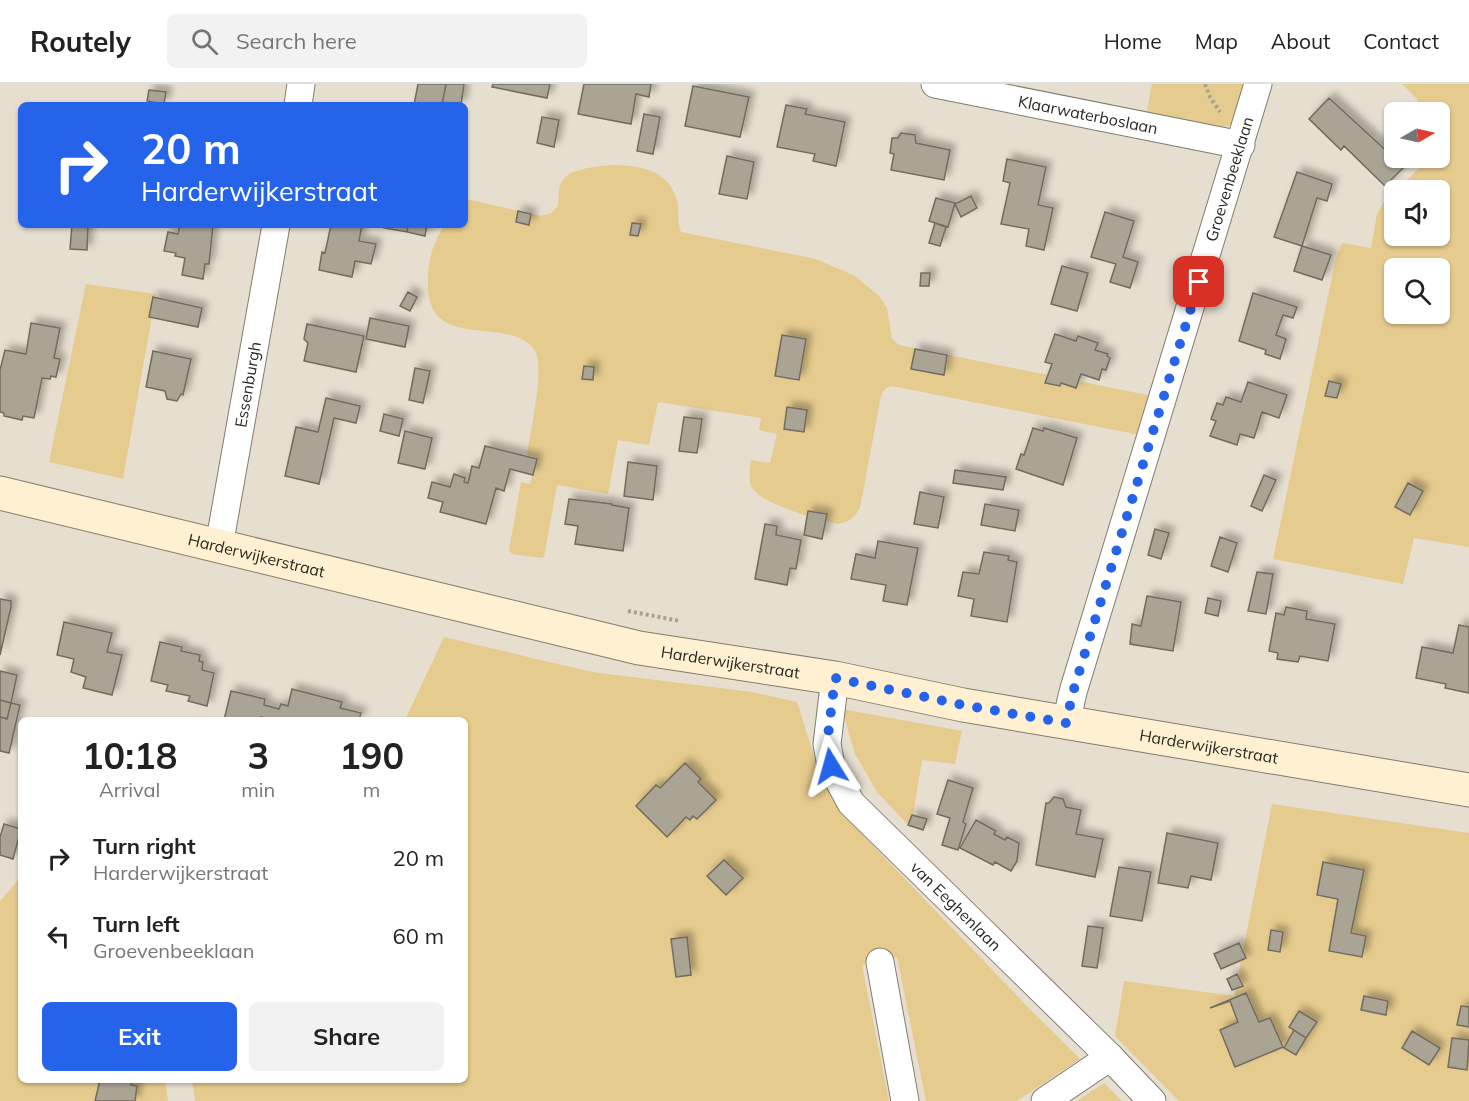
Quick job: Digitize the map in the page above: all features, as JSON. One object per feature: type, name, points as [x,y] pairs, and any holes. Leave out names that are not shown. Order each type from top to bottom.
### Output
[{"type":"main road","name":"Harderwijkerstraat","points":[[0,494],[639,648],[835,678],[963,705],[1469,790]]},
{"type":"street","points":[[299,102],[302,84]]},
{"type":"street","name":"Klaarwaterboslaan","points":[[935,84],[1241,145]]},
{"type":"street","name":"Groevenbeeklaan","points":[[1066,723],[1073,692],[1258,84]]},
{"type":"street","name":"Essenburgh","points":[[219,546],[275,228]]},
{"type":"street","name":"van Eeghenlaan","points":[[835,678],[827,744],[831,766],[851,803],[1152,1101]]},
{"type":"street","points":[[880,962],[905,1101]]},
{"type":"street","points":[[1045,1101],[1110,1057]]},
{"type":"path","name":"Harderwijkerstraat","points":[[622,610],[690,623]]},
{"type":"shaded area","points":[[1152,84],[1248,84],[1237,124],[1216,128],[1146,115]]},
{"type":"shaded area","points":[[1402,84],[1469,84],[1469,547],[1414,538],[1403,584],[1273,559],[1336,258],[1342,243],[1371,248],[1377,214],[1384,202],[1384,246],[1450,246],[1450,180],[1407,180],[1419,168],[1450,168],[1450,102],[1418,102]]},
{"type":"shaded area","points":[[613,165],[635,167],[654,172],[662,177],[674,193],[678,205],[681,232],[816,259],[855,276],[879,296],[887,308],[892,339],[899,345],[1152,396],[1140,435],[892,386],[881,396],[860,508],[851,519],[839,524],[806,516],[779,506],[752,488],[751,460],[770,463],[777,434],[759,430],[761,418],[658,402],[649,445],[618,440],[608,494],[557,485],[544,557],[512,554],[509,550],[521,482],[530,484],[536,458],[527,455],[538,385],[538,359],[535,351],[524,340],[509,335],[456,326],[441,319],[432,307],[428,286],[431,254],[442,228],[468,228],[468,200],[541,216],[551,213],[558,206],[560,186],[568,175],[591,168]]},
{"type":"shaded area","points":[[86,284],[156,294],[123,479],[49,462]]},
{"type":"shaded area","points":[[444,637],[592,672],[752,692],[797,702],[818,769],[836,801],[861,833],[1080,1059],[1017,1101],[926,1101],[897,957],[862,965],[889,1101],[195,1101],[192,1083],[468,1083],[468,717],[406,717]]},
{"type":"shaded area","points":[[842,709],[962,731],[955,764],[922,760],[911,828],[877,792],[855,754]]},
{"type":"shaded area","points":[[1272,804],[1469,833],[1469,1101],[1179,1101],[1115,1036],[1124,981],[1234,996]]},
{"type":"shaded area","points":[[18,880],[18,1083],[165,1083],[168,1101],[0,1101],[0,901]]},
{"type":"shaded area","points":[[1104,1083],[1122,1101],[1077,1101]]},
{"type":"building","points":[[418,84],[446,84],[443,102],[415,102]]},
{"type":"building","points":[[446,84],[464,84],[461,102],[443,102]]},
{"type":"building","points":[[493,84],[550,84],[547,98],[492,87]]},
{"type":"building","points":[[584,84],[651,84],[649,97],[636,94],[631,124],[578,114]]},
{"type":"building","points":[[693,86],[749,97],[740,137],[685,126]]},
{"type":"building","points":[[149,90],[166,92],[164,102],[147,101]]},
{"type":"building","points":[[1329,98],[1384,149],[1384,168],[1403,168],[1391,180],[1384,180],[1384,185],[1344,146],[1341,150],[1309,119]]},
{"type":"building","points":[[786,105],[807,109],[805,114],[845,122],[836,166],[813,161],[815,154],[777,147]]},
{"type":"building","points":[[644,114],[660,117],[653,154],[637,151]]},
{"type":"building","points":[[542,117],[559,120],[554,147],[537,143]]},
{"type":"building","points":[[901,133],[915,135],[916,143],[950,150],[944,180],[891,170],[894,154],[890,153],[892,138],[898,138]]},
{"type":"building","points":[[727,156],[754,162],[747,199],[719,194]]},
{"type":"building","points":[[1007,159],[1046,167],[1038,205],[1053,208],[1044,250],[1026,246],[1029,229],[1001,224],[1010,183],[1003,181]]},
{"type":"building","points":[[1297,172],[1332,184],[1327,201],[1317,198],[1302,246],[1274,237]]},
{"type":"building","points":[[971,196],[977,208],[961,217],[955,204]]},
{"type":"building","points":[[936,198],[955,203],[948,227],[929,221]]},
{"type":"building","points":[[518,211],[531,214],[529,225],[516,222]]},
{"type":"building","points":[[1105,212],[1134,221],[1123,257],[1138,262],[1130,288],[1110,282],[1116,264],[1091,257]]},
{"type":"building","points":[[632,223],[641,224],[638,236],[630,235]]},
{"type":"building","points":[[935,223],[946,227],[940,246],[929,243]]},
{"type":"building","points":[[72,228],[88,228],[87,250],[70,249]]},
{"type":"building","points":[[179,228],[213,228],[209,264],[205,264],[203,279],[182,275],[185,258],[175,256],[176,253],[164,251],[168,232],[178,234]]},
{"type":"building","points":[[330,228],[361,228],[359,241],[376,244],[371,264],[355,261],[352,277],[319,270],[322,252],[325,253]]},
{"type":"building","points":[[384,228],[408,228],[407,232]]},
{"type":"building","points":[[408,228],[426,228],[425,236],[407,232]]},
{"type":"building","points":[[1302,246],[1331,255],[1322,280],[1294,271]]},
{"type":"building","points":[[1062,266],[1088,273],[1077,311],[1051,304]]},
{"type":"building","points":[[921,273],[930,273],[929,286],[920,286]]},
{"type":"building","points":[[408,292],[417,297],[410,311],[400,306]]},
{"type":"building","points":[[1253,293],[1297,307],[1293,318],[1283,315],[1276,335],[1286,339],[1280,359],[1265,354],[1266,350],[1239,341]]},
{"type":"building","points":[[153,297],[202,308],[198,327],[149,317]]},
{"type":"building","points":[[370,318],[409,326],[405,347],[366,339]]},
{"type":"building","points":[[31,323],[60,328],[54,358],[60,359],[56,377],[42,378],[34,418],[23,416],[22,420],[4,416],[4,413],[0,412],[0,370],[5,350],[26,354]]},
{"type":"building","points":[[307,324],[364,336],[356,372],[304,361],[308,343],[304,339]]},
{"type":"building","points":[[1055,334],[1076,341],[1078,336],[1098,343],[1095,350],[1108,354],[1110,358],[1106,370],[1102,369],[1099,380],[1081,374],[1076,388],[1061,383],[1060,386],[1045,383],[1052,364],[1045,362]]},
{"type":"building","points":[[782,335],[806,339],[799,380],[775,376]]},
{"type":"building","points":[[915,349],[947,355],[944,375],[911,369]]},
{"type":"building","points":[[153,351],[191,359],[183,395],[181,394],[177,401],[167,399],[165,391],[146,387]]},
{"type":"building","points":[[584,366],[594,367],[593,380],[582,379]]},
{"type":"building","points":[[415,368],[430,371],[423,403],[409,400]]},
{"type":"building","points":[[1329,381],[1341,384],[1337,398],[1325,396]]},
{"type":"building","points":[[1248,382],[1287,395],[1279,418],[1262,412],[1254,438],[1240,434],[1237,445],[1210,436],[1216,421],[1211,419],[1217,403],[1223,405],[1226,397],[1241,402]]},
{"type":"building","points":[[326,398],[360,406],[356,423],[334,418],[319,484],[285,476],[296,427],[318,432]]},
{"type":"building","points":[[787,407],[807,410],[804,432],[784,429]]},
{"type":"building","points":[[384,414],[403,419],[399,436],[380,431]]},
{"type":"building","points":[[684,417],[702,419],[697,453],[679,451]]},
{"type":"building","points":[[1033,428],[1043,431],[1044,428],[1077,438],[1063,485],[1016,469],[1021,454],[1024,455]]},
{"type":"building","points":[[405,431],[432,438],[425,469],[398,463]]},
{"type":"building","points":[[485,446],[537,459],[533,475],[510,469],[504,491],[496,488],[486,524],[440,512],[443,502],[428,498],[432,482],[450,487],[454,474],[465,478],[464,482],[468,483],[472,466],[479,468]]},
{"type":"building","points":[[628,462],[657,466],[653,500],[624,496]]},
{"type":"building","points":[[955,470],[1006,477],[1003,490],[953,483]]},
{"type":"building","points":[[1264,475],[1276,480],[1262,511],[1251,506]]},
{"type":"building","points":[[1408,483],[1423,491],[1410,515],[1395,507]]},
{"type":"building","points":[[920,492],[944,497],[938,528],[914,524]]},
{"type":"building","points":[[569,499],[629,508],[623,551],[575,544],[578,526],[565,524]]},
{"type":"building","points":[[985,504],[1019,510],[1015,531],[981,525]]},
{"type":"building","points":[[808,511],[827,514],[822,539],[804,535]]},
{"type":"building","points":[[765,524],[777,526],[776,535],[801,540],[796,569],[790,568],[787,585],[755,579]]},
{"type":"building","points":[[1155,529],[1169,533],[1161,559],[1148,555]]},
{"type":"building","points":[[1220,537],[1237,543],[1228,572],[1211,566]]},
{"type":"building","points":[[878,541],[918,548],[907,605],[883,601],[886,585],[851,579],[856,554],[875,558]]},
{"type":"building","points":[[984,552],[1009,556],[1008,560],[1017,562],[1007,622],[971,616],[974,599],[958,596],[963,572],[979,574]]},
{"type":"building","points":[[1257,572],[1273,574],[1266,614],[1248,611]]},
{"type":"building","points":[[1147,596],[1181,602],[1173,651],[1130,644],[1132,624],[1141,626]]},
{"type":"building","points":[[1208,598],[1221,601],[1218,616],[1205,613]]},
{"type":"building","points":[[0,599],[11,601],[11,607],[0,655]]},
{"type":"building","points":[[1286,607],[1307,611],[1306,619],[1335,624],[1328,661],[1300,656],[1298,662],[1277,659],[1278,653],[1269,651],[1276,613],[1284,615]]},
{"type":"building","points":[[64,622],[112,633],[107,652],[122,655],[112,695],[83,688],[86,677],[71,672],[74,659],[57,655]]},
{"type":"building","points":[[1459,625],[1469,627],[1469,693],[1445,688],[1446,684],[1416,678],[1422,647],[1453,653]]},
{"type":"building","points":[[160,642],[182,647],[181,651],[200,655],[199,661],[203,662],[202,670],[214,673],[207,706],[188,701],[190,696],[166,691],[168,685],[151,681]]},
{"type":"building","points":[[0,671],[17,675],[11,703],[0,700]]},
{"type":"building","points":[[292,689],[342,702],[340,708],[361,713],[360,717],[225,717],[231,691],[265,699],[264,705],[279,709],[281,704],[288,706]]},
{"type":"building","points":[[0,700],[11,703],[7,719],[0,717]]},
{"type":"building","points":[[11,703],[20,705],[9,753],[0,751],[0,717],[7,719]]},
{"type":"building","points":[[685,763],[701,779],[698,782],[716,800],[697,819],[693,816],[690,820],[686,817],[667,837],[636,806],[656,785],[660,788]]},
{"type":"building","points":[[948,780],[973,788],[958,850],[942,845],[950,818],[937,814]]},
{"type":"building","points":[[1054,797],[1063,799],[1066,807],[1081,810],[1076,834],[1103,839],[1095,877],[1036,865],[1046,803]]},
{"type":"building","points":[[912,815],[927,819],[923,830],[908,825]]},
{"type":"building","points":[[976,820],[996,831],[994,834],[1005,840],[1007,837],[1019,843],[1017,861],[1011,871],[995,862],[993,865],[960,848]]},
{"type":"building","points":[[4,824],[18,828],[18,840],[13,859],[0,855],[0,837]]},
{"type":"building","points":[[1167,833],[1218,843],[1211,880],[1191,876],[1188,888],[1158,883]]},
{"type":"building","points":[[724,860],[743,878],[726,895],[707,876]]},
{"type":"building","points":[[1323,862],[1364,870],[1351,933],[1366,936],[1362,957],[1329,951],[1338,899],[1317,895]]},
{"type":"building","points":[[1119,867],[1151,872],[1142,921],[1110,916]]},
{"type":"building","points":[[1088,926],[1103,928],[1097,968],[1082,966]]},
{"type":"building","points":[[1271,930],[1283,932],[1280,952],[1268,950]]},
{"type":"building","points":[[687,937],[691,975],[676,977],[671,939]]},
{"type":"building","points":[[1239,943],[1246,958],[1221,969],[1214,954]]},
{"type":"building","points":[[1237,974],[1243,986],[1232,990],[1227,979]]},
{"type":"building","points":[[1246,993],[1259,1022],[1270,1018],[1283,1047],[1235,1067],[1220,1030],[1238,1022],[1230,1001],[1210,1008]]},
{"type":"building","points":[[1364,996],[1388,1001],[1386,1015],[1361,1010]]},
{"type":"building","points":[[1461,1006],[1469,1007],[1469,1027],[1457,1025]]},
{"type":"building","points":[[1299,1011],[1317,1022],[1306,1038],[1289,1027]]},
{"type":"building","points":[[1294,1030],[1306,1038],[1296,1055],[1284,1048]]},
{"type":"building","points":[[1412,1031],[1440,1048],[1429,1065],[1402,1048]]},
{"type":"building","points":[[1452,1038],[1469,1040],[1467,1070],[1448,1067]]},
{"type":"building","points":[[99,1083],[131,1083],[131,1085],[137,1086],[135,1101],[95,1101]]},
{"type":"route","points":[[831,766],[827,744],[835,678],[963,705],[1066,723],[1073,692],[1199,282]]}]
